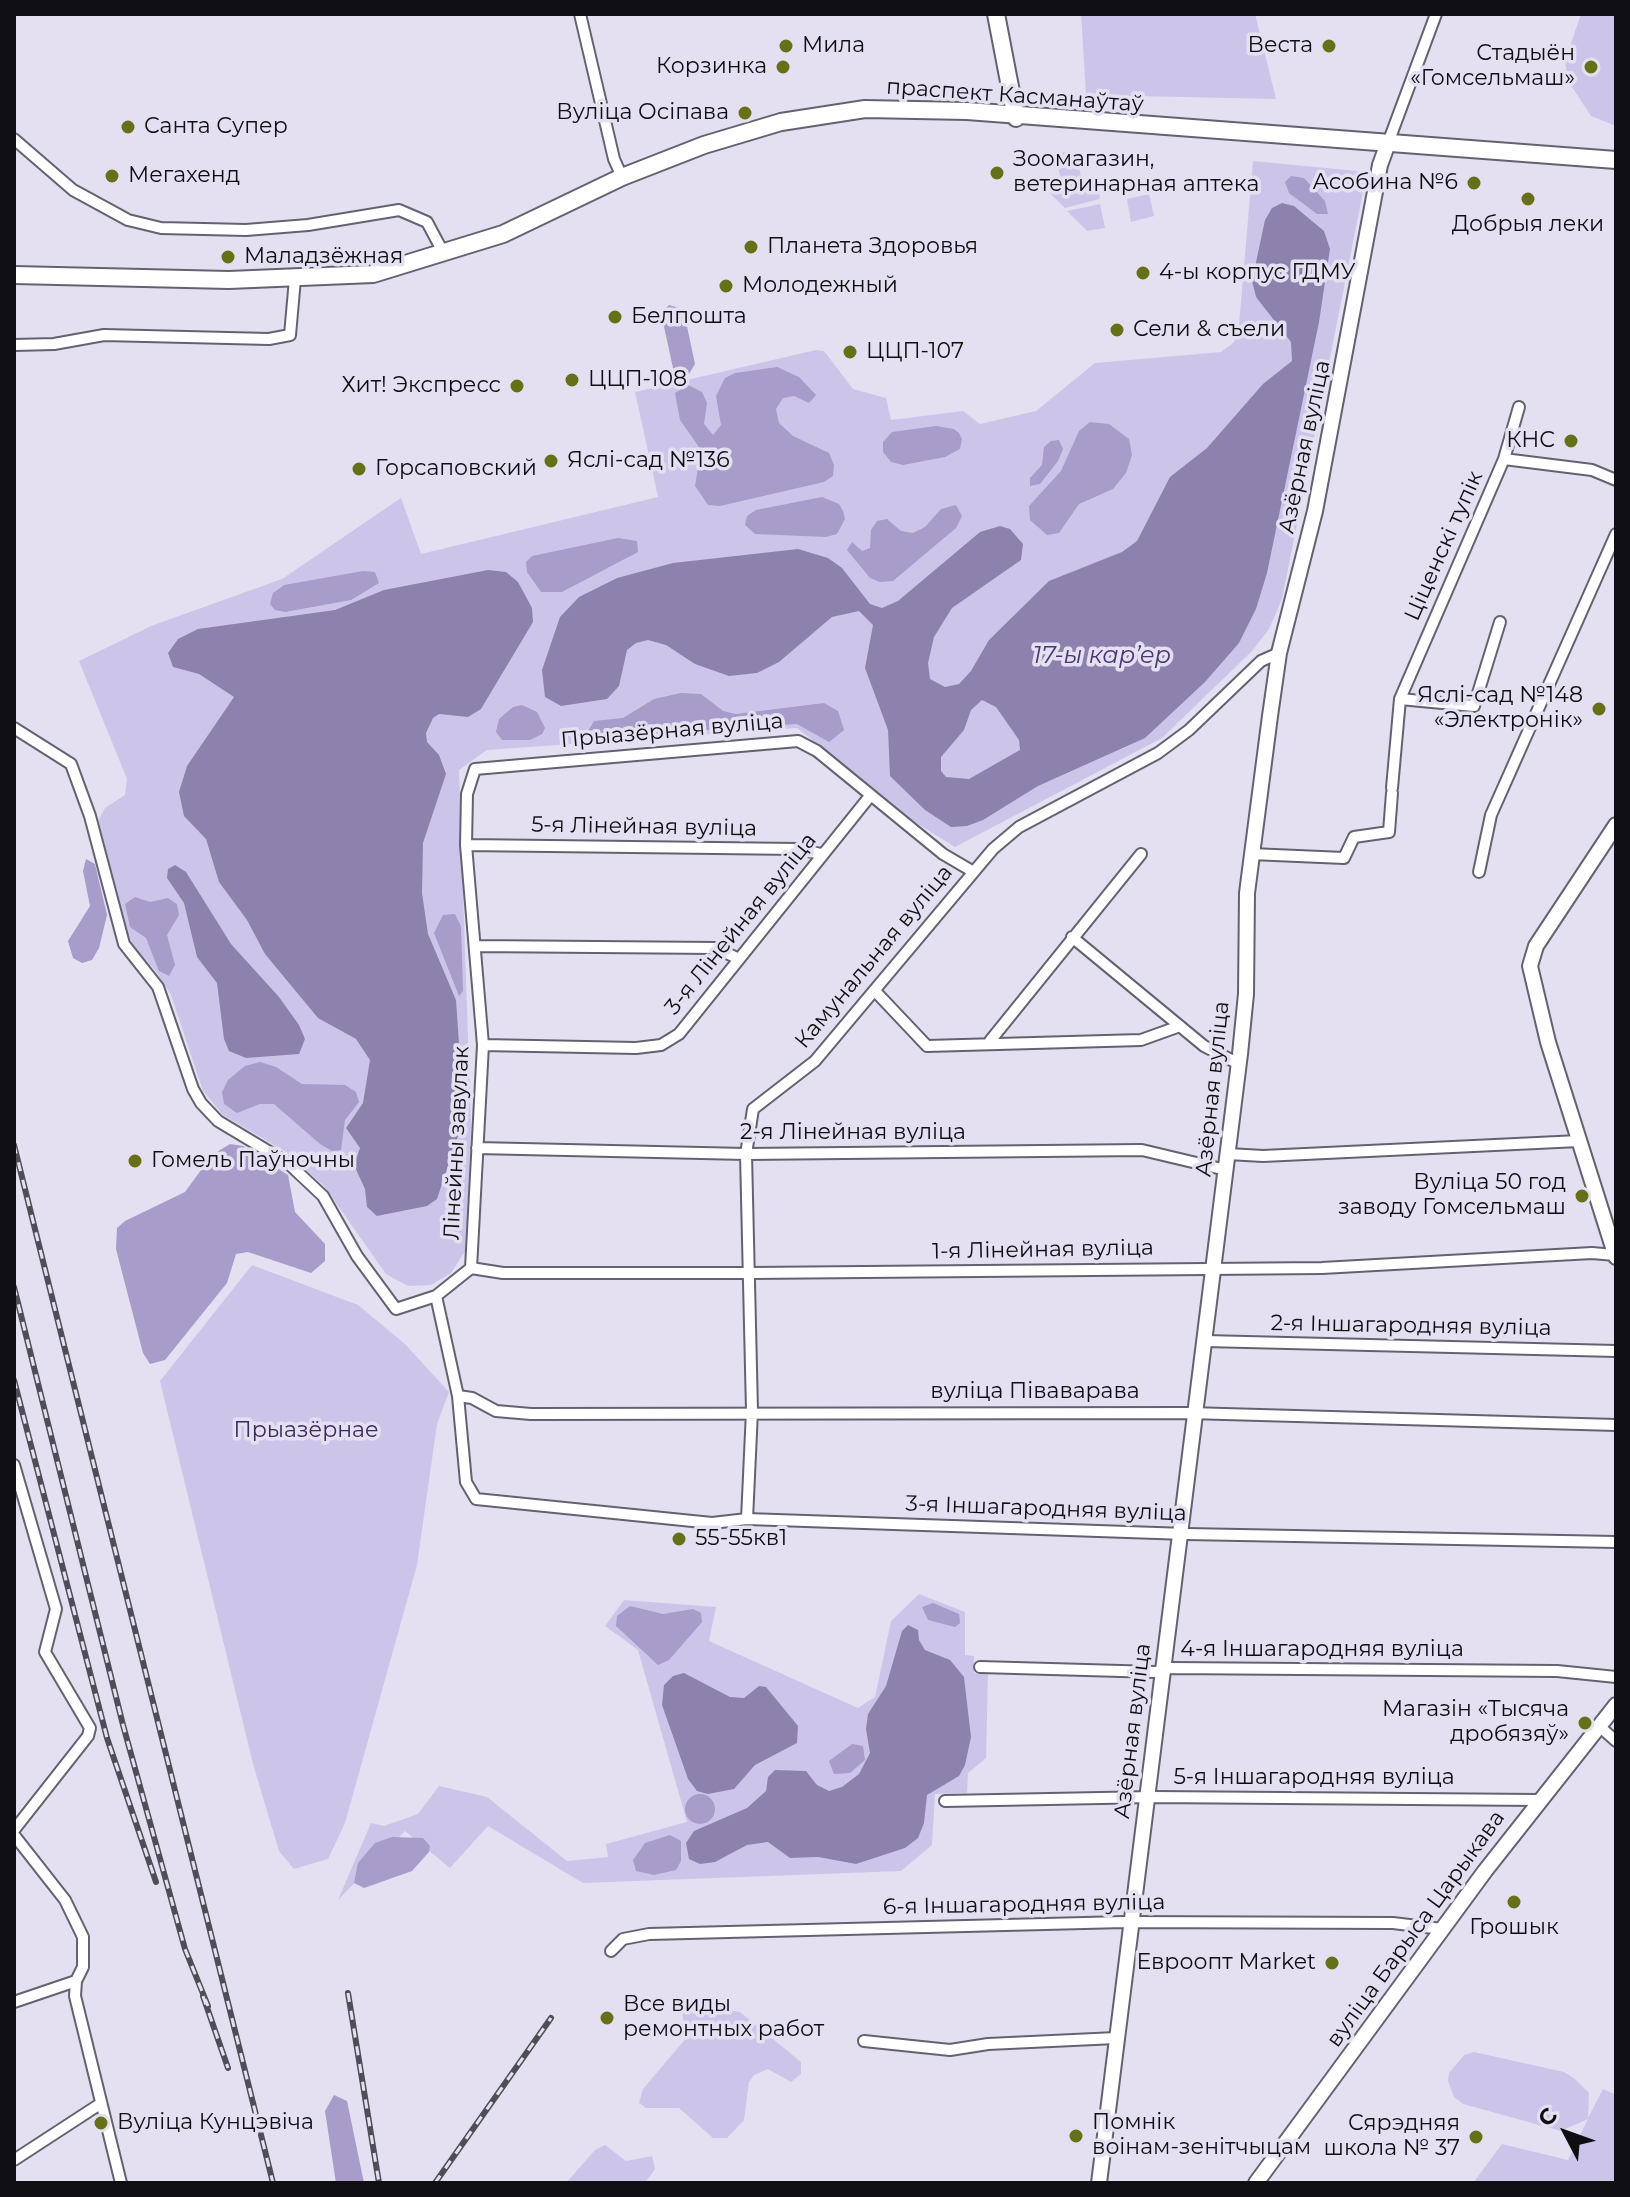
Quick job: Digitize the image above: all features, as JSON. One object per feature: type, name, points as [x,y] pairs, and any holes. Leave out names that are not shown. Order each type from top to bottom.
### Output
[{"type":"main road","points":[[996,14],[1016,118]]},
{"type":"main road","name":"праспект Касманаўтаў","points":[[14,275],[295,279],[373,274],[503,234],[622,177],[704,145],[816,114],[865,109],[923,109],[1616,160]]},
{"type":"street","points":[[580,14],[614,159],[622,177]]},
{"type":"street","name":"Азёрная вуліца","points":[[1099,2183],[1239,1064],[1246,994],[1245,931],[1251,854],[1279,653],[1315,511],[1380,165],[1436,14]]},
{"type":"street","points":[[14,139],[73,190],[128,220],[161,228],[246,230],[308,225],[399,210],[427,222],[444,254]]},
{"type":"street","points":[[14,345],[54,344],[104,335],[269,339],[290,335],[295,279]]},
{"type":"street","name":"Ціценскі тупік","points":[[1251,854],[1344,858],[1354,837],[1389,832],[1400,699],[1504,459],[1519,407]]},
{"type":"street","points":[[1504,459],[1592,470],[1616,480]]},
{"type":"street","points":[[1479,872],[1491,815],[1616,534]]},
{"type":"street","points":[[1400,699],[1474,706],[1500,622]]},
{"type":"street","name":"Камунальная вуліца","points":[[747,1519],[752,1411],[746,1154],[753,1109],[815,1061],[972,871],[1019,827],[1158,753],[1189,730],[1261,661],[1279,653]]},
{"type":"street","points":[[14,728],[71,764],[90,816],[124,944],[158,987],[201,1103],[218,1121],[288,1163],[323,1196],[357,1256],[396,1309],[436,1296],[458,1396]]},
{"type":"street","name":"Прыазёрная вуліца","points":[[475,769],[798,741],[817,751],[943,854],[972,871]]},
{"type":"street","name":"Лінейны завулак","points":[[436,1296],[471,1268],[483,1045],[466,845],[467,794],[475,769]]},
{"type":"street","name":"3-я Лінейная вуліца","points":[[483,1045],[636,1048],[661,1045],[679,1034],[870,796]]},
{"type":"street","points":[[1616,825],[1536,946],[1530,966],[1579,1141],[1616,1256]]},
{"type":"street","name":"5-я Лінейная вуліца","points":[[466,845],[798,849],[821,854]]},
{"type":"street","points":[[990,1041],[1141,854]]},
{"type":"street","points":[[1072,937],[1204,1046],[1239,1064]]},
{"type":"street","points":[[475,946],[716,948],[739,959]]},
{"type":"street","points":[[875,991],[927,1046],[990,1041],[1141,1040],[1180,1026]]},
{"type":"street","points":[[1228,1154],[1263,1156],[1579,1141]]},
{"type":"street","name":"2-я Лінейная вуліца","points":[[477,1148],[746,1154],[1142,1150],[1226,1170]]},
{"type":"street","name":"1-я Лінейная вуліца","points":[[471,1268],[503,1273],[751,1273],[1322,1268],[1592,1253],[1616,1256]]},
{"type":"street","name":"2-я Іншагародняя вуліца","points":[[1205,1341],[1616,1351]]},
{"type":"street","name":"вуліца Піваварава","points":[[458,1396],[472,1398],[496,1411],[531,1414],[752,1411],[1195,1413],[1616,1425]]},
{"type":"street","name":"3-я Іншагародняя вуліца","points":[[458,1396],[466,1482],[476,1499],[712,1523],[747,1519],[1179,1533],[1616,1542]]},
{"type":"street","points":[[14,1465],[56,1609],[45,1652],[89,1720],[90,1728],[88,1736],[14,1833],[75,1917],[85,1949],[75,1996],[121,2183]]},
{"type":"street","name":"4-я Іншагародняя вуліца","points":[[980,1667],[1557,1671],[1616,1677]]},
{"type":"street","name":"вуліца Барыса Царыкава","points":[[1256,2183],[1539,1800],[1616,1705]]},
{"type":"street","points":[[1599,1726],[1616,1741]]},
{"type":"street","name":"5-я Іншагародняя вуліца","points":[[945,1801],[1147,1797],[1539,1800]]},
{"type":"street","name":"6-я Іншагародняя вуліца","points":[[611,1951],[623,1939],[649,1934],[1131,1922],[1364,1922],[1442,1929]]},
{"type":"street","points":[[14,2002],[76,1981]]},
{"type":"street","points":[[864,2041],[950,2050],[988,2044],[1116,2038]]},
{"type":"street","points":[[14,2160],[100,2104]]},
{"type":"green space","points":[[1081,14],[1255,14],[1276,99],[1086,95]]},
{"type":"green space","name":"Стадыён «Гомсельмаш»","points":[[1581,14],[1616,14],[1616,126],[1591,116],[1568,81],[1565,61]]},
{"type":"green space","points":[[1069,152],[1066,163],[1078,165],[1082,179],[1093,177],[1090,188],[1099,192],[1100,199],[1065,208],[1050,193],[1063,189],[1055,153]]},
{"type":"green space","points":[[1253,161],[1367,172],[1282,599],[1269,629],[1252,651],[1162,738],[955,847],[915,822],[797,728],[487,750],[459,770],[471,1127],[466,1250],[451,1273],[431,1285],[408,1286],[386,1274],[324,1186],[286,1152],[223,1115],[203,1091],[171,995],[155,970],[134,948],[123,922],[98,821],[105,808],[125,795],[127,779],[79,661],[151,626],[282,579],[401,498],[421,554],[658,497],[635,392],[816,350],[824,351],[853,389],[886,398],[891,420],[963,411],[980,424],[1036,411],[1095,363],[1221,352],[1234,342],[1239,325]]},
{"type":"green space","points":[[1149,194],[1154,216],[1131,222],[1127,199]]},
{"type":"green space","points":[[1100,204],[1105,228],[1087,231],[1067,211]]},
{"type":"green space","name":"Прыазёрнае","points":[[252,1265],[358,1305],[405,1344],[449,1392],[437,1424],[417,1565],[345,1823],[328,1859],[294,1869],[279,1851],[253,1764],[160,1381]]},
{"type":"green space","points":[[919,1594],[965,1612],[965,1655],[974,1656],[974,1673],[988,1674],[986,1758],[968,1773],[967,1793],[935,1794],[932,1845],[901,1871],[583,1883],[488,1826],[450,1868],[405,1831],[338,1900],[371,1823],[384,1826],[418,1814],[439,1786],[487,1797],[567,1861],[608,1857],[606,1844],[687,1822],[638,1650],[605,1626],[624,1600],[716,1607],[709,1641],[858,1708],[875,1697],[891,1621]]},
{"type":"green space","points":[[692,2003],[740,2012],[801,2062],[801,2074],[791,2082],[768,2069],[754,2075],[749,2082],[744,2120],[727,2138],[713,2138],[679,2108],[646,2108],[639,2103],[643,2089],[687,2037],[682,2013]]},
{"type":"green space","points":[[1474,2052],[1564,2072],[1589,2093],[1588,2118],[1603,2089],[1616,2095],[1616,2183],[1473,2183],[1502,2144],[1568,2160],[1588,2119],[1561,2131],[1463,2104],[1454,2097],[1448,2081],[1449,2073],[1464,2055]]},
{"type":"green space","points":[[605,2145],[626,2161],[652,2156],[655,2169],[645,2183],[566,2183],[595,2150]]},
{"type":"shaded area","points":[[1291,176],[1304,178],[1325,201],[1328,214],[1317,214],[1289,193],[1285,182]]},
{"type":"shaded area","points":[[669,305],[679,308],[685,317],[695,364],[689,374],[679,374],[673,368],[661,313]]},
{"type":"shaded area","points":[[777,367],[799,377],[816,395],[809,403],[794,396],[783,398],[776,409],[779,423],[793,436],[829,453],[834,465],[833,476],[824,482],[720,506],[708,505],[695,486],[701,450],[680,420],[675,393],[688,385],[702,392],[707,403],[704,424],[713,435],[721,425],[716,396],[725,378],[735,373]]},
{"type":"shaded area","points":[[1090,422],[1109,424],[1129,439],[1132,455],[1126,473],[1113,489],[1079,504],[1059,533],[1047,535],[1030,520],[1029,506],[1061,471],[1079,431]]},
{"type":"shaded area","points":[[936,426],[959,433],[962,439],[960,449],[945,457],[903,465],[891,462],[883,452],[883,442],[892,432]]},
{"type":"shaded area","points":[[1059,440],[1063,449],[1058,461],[1040,484],[1030,486],[1030,478],[1042,465],[1044,447],[1051,441]]},
{"type":"shaded area","points":[[822,497],[839,504],[843,511],[845,519],[837,534],[826,537],[755,534],[745,525],[747,516],[756,510]]},
{"type":"shaded area","points":[[956,505],[962,516],[956,528],[893,581],[880,582],[870,578],[847,550],[852,542],[862,551],[870,548],[871,530],[877,521],[887,519],[901,531],[913,533],[925,527],[941,509]]},
{"type":"shaded area","points":[[618,538],[637,541],[638,552],[562,592],[541,592],[527,572],[526,562],[532,556]]},
{"type":"shaded area","points":[[363,571],[375,572],[379,583],[351,600],[285,612],[275,610],[270,604],[273,593],[284,585]]},
{"type":"shaded area","points":[[681,693],[701,694],[723,711],[736,714],[824,703],[838,711],[844,730],[829,742],[797,724],[602,737],[590,735],[588,731],[594,721],[623,718],[654,699]]},
{"type":"shaded area","points":[[522,705],[537,712],[545,728],[542,734],[530,740],[502,740],[496,732],[499,719],[513,707]]},
{"type":"shaded area","points":[[86,859],[95,864],[107,915],[99,948],[92,960],[82,963],[73,958],[68,941],[90,906],[83,871]]},
{"type":"shaded area","points":[[135,897],[150,902],[168,898],[177,904],[179,915],[167,935],[175,965],[169,976],[159,971],[146,938],[130,927],[125,904]]},
{"type":"shaded area","points":[[455,914],[461,926],[463,991],[459,996],[434,933],[443,915]]},
{"type":"shaded area","points":[[260,1062],[276,1067],[302,1084],[345,1085],[356,1092],[359,1102],[345,1120],[341,1150],[332,1151],[320,1144],[274,1104],[260,1104],[237,1113],[224,1104],[222,1092],[228,1080],[245,1066]]},
{"type":"shaded area","points":[[230,1144],[243,1146],[288,1175],[295,1212],[325,1244],[325,1261],[311,1273],[248,1252],[236,1254],[227,1283],[165,1360],[150,1364],[143,1353],[116,1249],[117,1228],[125,1221],[185,1192],[212,1155]]},
{"type":"shaded area","points":[[933,1603],[959,1614],[960,1623],[955,1627],[928,1620],[922,1607]]},
{"type":"shaded area","points":[[630,1606],[663,1614],[693,1609],[701,1613],[702,1622],[669,1660],[658,1665],[616,1626],[617,1616]]},
{"type":"shaded area","points":[[852,1744],[863,1746],[865,1760],[850,1773],[834,1774],[829,1761]]},
{"type":"shaded area","points":[[700,1794],[706,1795],[714,1803],[714,1815],[706,1823],[700,1824],[694,1823],[686,1815],[685,1809],[686,1803],[694,1795]]},
{"type":"shaded area","points":[[670,1835],[681,1841],[681,1861],[676,1870],[654,1875],[636,1871],[633,1860],[645,1843]]},
{"type":"shaded area","points":[[392,1837],[423,1838],[430,1846],[429,1852],[412,1871],[364,1888],[354,1883],[358,1863],[375,1843]]},
{"type":"shaded area","points":[[334,2095],[347,2101],[364,2183],[336,2183],[325,2111]]},
{"type":"water","name":"17-ы кар’ер","points":[[1282,203],[1294,206],[1324,231],[1330,249],[1319,322],[1267,573],[1256,609],[1239,643],[1205,682],[1145,738],[1038,786],[983,820],[967,826],[951,827],[925,810],[890,776],[888,730],[865,668],[873,625],[859,611],[832,617],[779,662],[757,673],[729,676],[695,664],[666,645],[648,640],[636,643],[627,650],[619,686],[607,699],[561,706],[545,697],[542,670],[560,617],[579,597],[617,578],[673,563],[798,549],[828,558],[842,568],[870,604],[882,608],[898,601],[980,532],[1000,526],[1010,529],[1023,544],[1021,560],[952,608],[934,637],[928,663],[930,679],[945,687],[959,684],[971,671],[989,640],[1049,581],[1122,552],[1137,541],[1170,477],[1207,448],[1263,384],[1292,361],[1291,342],[1256,297],[1252,281],[1265,220],[1272,208]],"holes":[[[982,700],[996,707],[1019,740],[1020,750],[969,779],[946,777],[941,771],[941,757],[964,730],[971,710]]]},
{"type":"water","points":[[488,570],[506,572],[518,582],[532,608],[533,622],[481,709],[468,717],[439,714],[433,718],[426,733],[427,742],[439,755],[446,774],[423,843],[422,893],[428,934],[456,1000],[464,1118],[437,1199],[427,1206],[377,1216],[367,1207],[365,1189],[354,1165],[360,1148],[346,1128],[363,1103],[370,1060],[356,1039],[318,1018],[265,954],[247,920],[219,882],[206,839],[184,816],[179,792],[187,766],[234,697],[199,674],[173,667],[168,653],[178,639],[198,629],[335,610],[384,590]]},
{"type":"water","points":[[175,865],[186,872],[231,944],[279,997],[299,1025],[305,1039],[299,1054],[246,1058],[229,1051],[224,1039],[217,983],[197,957],[184,903],[167,878],[168,869]]},
{"type":"water","points":[[908,1625],[918,1630],[925,1650],[950,1660],[964,1677],[971,1737],[965,1765],[959,1776],[927,1795],[924,1823],[918,1838],[905,1848],[856,1864],[818,1857],[790,1858],[768,1842],[747,1845],[715,1862],[700,1864],[689,1859],[686,1843],[694,1831],[747,1808],[766,1791],[768,1777],[775,1770],[806,1771],[817,1785],[829,1791],[842,1787],[859,1774],[870,1753],[866,1729],[868,1714],[886,1686],[902,1631]]},
{"type":"water","points":[[684,1673],[730,1697],[744,1698],[759,1686],[766,1687],[798,1726],[797,1743],[755,1765],[734,1789],[708,1794],[697,1791],[688,1779],[662,1705],[664,1685],[673,1676]]},
{"type":"railway","points":[[14,1145],[273,2183]]},
{"type":"railway","points":[[14,1287],[123,1725],[185,1949],[208,2006]]},
{"type":"railway","points":[[14,1380],[107,1738],[156,1882]]},
{"type":"railway","points":[[348,1993],[379,2183]]},
{"type":"railway","points":[[203,1996],[228,2068]]},
{"type":"railway","points":[[435,2183],[551,2018]]},
{"type":"place","name":"Мила","points":[[786,46]]},
{"type":"place","name":"Веста","points":[[1329,46]]},
{"type":"place","name":"Корзинка","points":[[783,67]]},
{"type":"place","name":"Стадыён «Гомсельмаш»","points":[[1591,67]]},
{"type":"place","name":"Вуліца Осіпава","points":[[745,113]]},
{"type":"place","name":"Санта Супер","points":[[128,127]]},
{"type":"place","name":"Зоомагазин, ветеринарная аптека","points":[[997,173]]},
{"type":"place","name":"Мегахенд","points":[[112,176]]},
{"type":"place","name":"Асобина №6","points":[[1474,183]]},
{"type":"place","name":"Добрыя леки","points":[[1528,199]]},
{"type":"place","name":"Планета Здоровья","points":[[751,247]]},
{"type":"place","name":"Маладзёжная","points":[[228,257]]},
{"type":"place","name":"4-ы корпус ГДМУ","points":[[1143,273]]},
{"type":"place","name":"Молодежный","points":[[726,286]]},
{"type":"place","name":"Белпошта","points":[[615,317]]},
{"type":"place","name":"Сели & съели","points":[[1117,330]]},
{"type":"place","name":"ЦЦП-107","points":[[850,352]]},
{"type":"place","name":"ЦЦП-108","points":[[572,380]]},
{"type":"place","name":"Хит! Экспресс","points":[[517,386]]},
{"type":"place","name":"КНС","points":[[1571,441]]},
{"type":"place","name":"Яслі-сад №136","points":[[551,461]]},
{"type":"place","name":"Горсаповский","points":[[359,469]]},
{"type":"place","name":"Яслі-сад №148 «Электронік»","points":[[1599,709]]},
{"type":"place","name":"Гомель Паўночны","points":[[135,1161]]},
{"type":"place","name":"Вуліца 50 год заводу Гомсельмаш","points":[[1582,1196]]},
{"type":"place","name":"55-55кв1","points":[[679,1539]]},
{"type":"place","name":"Магазін «Тысяча дробязяў»","points":[[1585,1723]]},
{"type":"place","name":"Грошык","points":[[1514,1902]]},
{"type":"place","name":"Евроопт Market","points":[[1332,1963]]},
{"type":"place","name":"Все виды ремонтных работ","points":[[607,2018]]},
{"type":"place","name":"Вуліца Кунцэвіча","points":[[101,2123]]},
{"type":"place","name":"Помнік воінам-зенітчыцам","points":[[1076,2136]]},
{"type":"place","name":"Сярэдняя школа № 37","points":[[1476,2137]]}]
